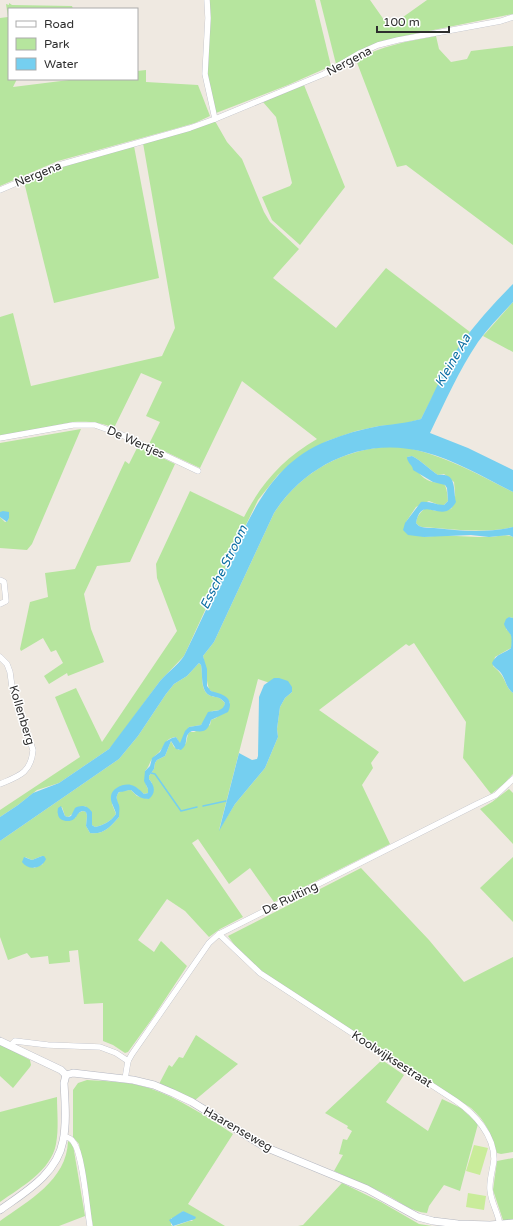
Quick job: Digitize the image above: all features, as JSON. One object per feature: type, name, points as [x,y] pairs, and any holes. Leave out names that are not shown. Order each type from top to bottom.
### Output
[{"type":"street","points":[[207,0],[208,18],[204,68],[205,81],[215,119]]},
{"type":"street","name":"Nergena","points":[[0,190],[59,165],[190,128],[215,119],[324,74],[360,53],[374,47],[398,40],[501,21],[513,17]]},
{"type":"street","name":"De Wertjes","points":[[0,438],[73,425],[95,426],[116,432],[198,471]]},
{"type":"street","points":[[0,580],[4,582],[6,601],[0,604]]},
{"type":"street","name":"Kollenberg","points":[[0,657],[7,664],[10,672],[12,687],[33,750],[30,762],[25,772],[20,776],[0,784]]},
{"type":"street","name":"De Ruiting","points":[[125,1079],[128,1061],[209,943],[219,934],[496,795],[513,779]]},
{"type":"street","name":"Koolwijksestraat","points":[[219,934],[260,973],[456,1101],[476,1118],[484,1128],[494,1158],[490,1190],[500,1225]]},
{"type":"street","points":[[0,1041],[61,1070],[66,1075],[64,1082],[64,1137],[60,1154],[46,1174],[0,1210]]},
{"type":"street","points":[[10,1046],[15,1041],[48,1045],[96,1047],[106,1049],[128,1061]]},
{"type":"street","name":"Haarenseweg","points":[[66,1075],[73,1073],[125,1079],[154,1085],[174,1093],[192,1102],[265,1147],[367,1189],[418,1217],[446,1223],[500,1225],[513,1223]]},
{"type":"street","points":[[64,1137],[68,1137],[74,1142],[77,1148],[90,1226]]},
{"type":"green space","points":[[207,0],[315,0],[331,66],[288,85],[216,113],[208,82]]},
{"type":"green space","points":[[320,0],[370,0],[389,27],[427,0],[513,0],[513,14],[379,42],[336,64]]},
{"type":"green space","points":[[9,3],[12,5],[72,6],[73,8],[8,8],[8,17],[6,4],[9,5]]},
{"type":"green space","points":[[8,17],[8,80],[16,80],[13,87],[69,80],[138,80],[138,71],[146,70],[146,82],[198,85],[210,116],[195,123],[58,161],[0,186],[0,18]]},
{"type":"green space","points":[[436,36],[439,49],[451,62],[467,59],[471,51],[513,46],[513,245],[406,165],[397,167],[356,60],[375,51],[405,42]]},
{"type":"green space","points":[[304,85],[345,187],[300,245],[272,220],[262,197],[290,186],[292,183],[276,117],[263,102]]},
{"type":"green space","points":[[215,121],[227,142],[242,159],[264,212],[270,222],[299,249],[273,278],[336,328],[386,268],[470,332],[451,361],[421,419],[403,424],[379,426],[356,431],[327,441],[301,456],[278,475],[258,500],[184,656],[160,681],[116,741],[109,749],[59,783],[37,790],[0,817],[0,810],[80,757],[55,697],[76,688],[102,742],[177,631],[157,578],[156,564],[190,491],[244,517],[258,493],[274,472],[294,455],[317,439],[242,381],[200,468],[149,444],[160,422],[146,416],[162,382],[141,373],[114,428],[94,422],[73,422],[0,436],[0,317],[13,313],[31,386],[162,356],[175,328],[143,143]]},
{"type":"green space","points":[[134,146],[159,278],[54,303],[24,182],[57,168]]},
{"type":"green space","points":[[513,302],[513,352],[483,336]]},
{"type":"green space","points":[[81,429],[32,544],[27,550],[0,548],[0,517],[5,522],[8,521],[9,515],[0,512],[0,443]]},
{"type":"green space","points":[[138,446],[175,464],[130,562],[97,566],[84,594],[91,629],[104,662],[68,676],[67,673],[49,684],[44,676],[63,663],[56,650],[51,652],[43,638],[21,651],[20,649],[30,602],[48,597],[45,573],[75,569],[125,461],[129,464]]},
{"type":"green space","points":[[396,446],[427,453],[456,464],[513,492],[513,527],[479,531],[422,527],[416,523],[416,521],[419,514],[426,508],[436,511],[451,509],[455,500],[454,482],[444,474],[438,475],[412,456],[407,457],[424,478],[444,484],[446,487],[448,501],[444,505],[439,505],[429,501],[416,507],[406,522],[424,537],[488,537],[504,535],[513,537],[513,618],[509,617],[506,629],[511,635],[512,645],[511,648],[495,657],[493,666],[502,676],[513,693],[513,774],[504,784],[491,794],[463,758],[466,722],[414,643],[409,646],[406,644],[319,710],[379,752],[371,763],[373,768],[362,785],[390,844],[274,902],[250,868],[229,884],[198,839],[192,843],[243,917],[220,929],[209,937],[185,911],[167,899],[138,940],[154,952],[161,941],[187,966],[154,1016],[128,1052],[125,1053],[113,1045],[103,1041],[103,1003],[84,1004],[78,950],[69,951],[70,962],[49,964],[48,956],[31,958],[27,953],[8,960],[0,937],[0,841],[119,759],[138,736],[174,684],[187,676],[199,663],[201,665],[202,682],[206,693],[222,700],[225,703],[224,708],[221,710],[212,711],[201,725],[189,727],[180,744],[176,737],[168,740],[145,771],[146,785],[149,791],[148,793],[144,794],[134,786],[117,788],[112,804],[116,814],[109,821],[95,827],[92,825],[92,817],[85,806],[68,817],[65,816],[62,807],[59,809],[59,817],[75,818],[78,813],[83,811],[86,812],[86,826],[90,833],[99,833],[107,829],[119,817],[117,795],[120,792],[131,790],[137,796],[149,799],[152,783],[149,776],[154,769],[157,760],[165,756],[171,741],[174,747],[179,750],[186,743],[190,732],[194,732],[210,725],[211,720],[216,718],[230,703],[226,697],[210,690],[203,656],[214,642],[274,513],[285,498],[311,473],[342,457],[359,451]],"holes":[[[258,679],[292,692],[285,698],[280,707],[277,729],[278,737],[265,768],[235,804],[219,830]],[[42,856],[43,864],[34,868],[25,857],[32,860]]]},
{"type":"green space","points":[[509,789],[513,793],[513,844],[480,809]]},
{"type":"green space","points":[[513,857],[513,922],[480,888]]},
{"type":"green space","points":[[361,868],[429,940],[464,982],[513,957],[513,1152],[501,1154],[497,1153],[487,1128],[471,1108],[251,968],[228,936]]},
{"type":"green space","points":[[196,1035],[238,1064],[194,1101],[159,1084],[169,1065],[172,1067],[179,1057],[183,1058]]},
{"type":"green space","points":[[0,1044],[30,1060],[30,1067],[13,1088],[0,1076]]},
{"type":"green space","points":[[382,1060],[404,1075],[386,1102],[428,1131],[442,1099],[461,1108],[478,1124],[460,1191],[444,1185],[429,1206],[427,1213],[416,1211],[379,1191],[334,1171],[343,1155],[339,1154],[343,1139],[347,1140],[352,1131],[347,1128],[348,1126],[325,1113]]},
{"type":"green space","points":[[87,1080],[126,1083],[160,1092],[182,1102],[233,1134],[188,1204],[225,1226],[175,1226],[193,1221],[183,1211],[174,1218],[171,1218],[171,1225],[173,1226],[93,1226],[79,1144],[73,1137],[73,1090],[78,1083]]},
{"type":"green space","points":[[57,1097],[58,1120],[56,1144],[53,1154],[42,1170],[34,1178],[0,1202],[0,1112]]},
{"type":"green space","points":[[68,1141],[73,1145],[85,1216],[59,1226],[0,1226],[0,1221],[34,1197],[53,1178],[61,1167],[66,1155]]},
{"type":"green space","points":[[474,1145],[488,1148],[480,1175],[466,1171]]},
{"type":"green space","points":[[513,1158],[513,1220],[503,1220],[493,1190],[497,1161]]},
{"type":"green space","points":[[342,1183],[381,1202],[419,1224],[432,1226],[298,1226],[303,1225]]},
{"type":"green space","points":[[468,1193],[486,1196],[484,1210],[466,1207]]},
{"type":"water","name":"Kleine Aa","points":[[513,284],[513,302],[486,332],[471,353],[452,386],[430,433],[468,448],[513,470],[513,492],[470,470],[436,455],[402,448],[381,448],[359,451],[339,458],[320,468],[303,480],[287,495],[274,513],[214,642],[203,656],[207,669],[207,686],[211,691],[223,695],[229,700],[230,707],[228,712],[211,720],[209,726],[203,731],[191,731],[187,736],[185,745],[181,750],[176,749],[171,741],[165,756],[157,760],[154,769],[149,776],[154,789],[151,797],[149,799],[141,798],[131,790],[119,792],[117,800],[119,806],[119,817],[107,829],[99,833],[90,833],[86,826],[86,812],[83,811],[74,819],[69,821],[64,821],[58,816],[58,808],[61,806],[65,816],[68,817],[71,816],[75,808],[84,806],[92,812],[92,825],[95,827],[109,821],[116,814],[111,796],[116,788],[122,785],[128,785],[136,787],[144,794],[148,793],[148,789],[144,781],[145,771],[150,766],[152,758],[160,752],[165,742],[176,737],[180,743],[185,731],[189,727],[201,725],[208,712],[219,710],[224,706],[225,703],[221,699],[207,694],[205,691],[201,665],[199,663],[187,676],[174,684],[138,736],[119,759],[0,841],[0,817],[33,793],[59,783],[109,749],[160,681],[182,659],[243,532],[263,495],[276,478],[290,464],[307,451],[327,441],[366,429],[421,419],[444,372],[460,345],[485,313]]},
{"type":"water","points":[[412,456],[438,475],[448,476],[451,479],[453,482],[456,502],[451,509],[445,511],[428,509],[423,510],[419,514],[416,523],[419,526],[426,528],[474,531],[513,527],[513,537],[509,535],[489,537],[471,535],[424,537],[408,535],[403,530],[405,523],[421,502],[444,505],[448,501],[447,488],[445,485],[433,482],[413,470],[407,457]]},
{"type":"water","points":[[0,512],[9,512],[7,522],[0,517]]},
{"type":"water","points":[[509,617],[513,618],[513,693],[509,689],[501,673],[493,666],[492,663],[498,655],[511,648],[511,635],[504,624],[506,619]]},
{"type":"water","points":[[274,678],[288,681],[292,687],[292,692],[285,698],[280,707],[277,729],[278,737],[265,768],[235,804],[219,831],[239,753],[252,760],[257,759],[259,697],[264,685]]},
{"type":"water","points":[[42,856],[46,859],[41,865],[35,868],[28,867],[22,862],[24,857],[32,860]]},
{"type":"water","points":[[183,1211],[196,1217],[195,1219],[173,1226],[169,1220]]},
{"type":"waterway","points":[[151,773],[155,774],[181,811],[197,807]]},
{"type":"waterway","points":[[203,806],[226,801]]},
{"type":"water label","name":"Essche Stroom","points":[[223,567]]}]
